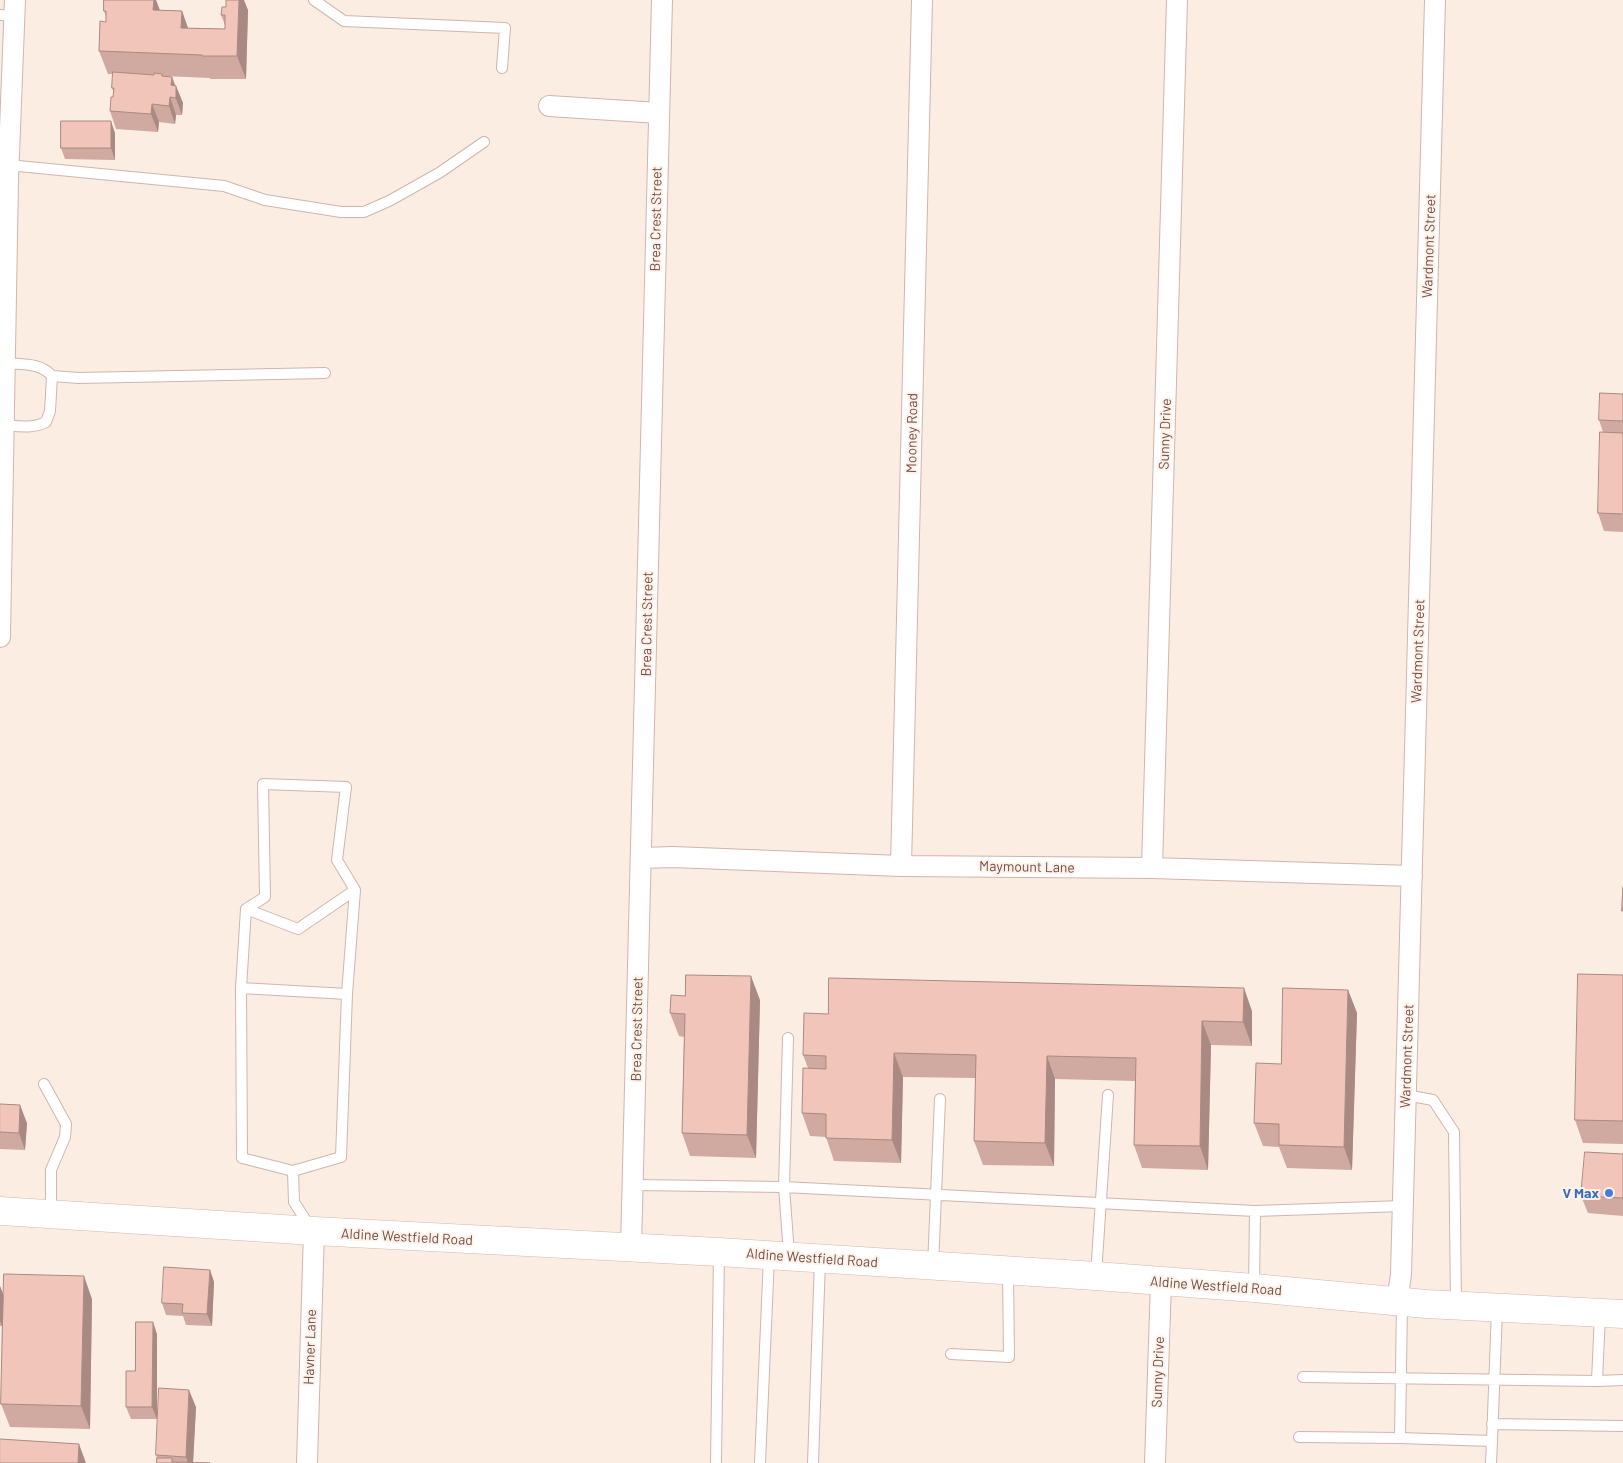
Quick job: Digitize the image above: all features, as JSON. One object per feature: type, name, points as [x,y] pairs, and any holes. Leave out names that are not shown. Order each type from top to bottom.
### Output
[{"type":"main road","name":"Aldine Westfield Road","points":[[0,1211],[314,1232],[719,1252],[933,1267],[1008,1270],[1254,1288],[1400,1302],[1612,1314]]},
{"type":"street","name":"Brea Crest Street","points":[[632,1248],[662,0]]},
{"type":"street","name":"Mooney Road","points":[[901,866],[922,0]]},
{"type":"street","name":"Sunny Drive","points":[[1152,868],[1177,0]]},
{"type":"street","name":"Wardmont Street","points":[[1400,1302],[1435,0]]},
{"type":"street","points":[[0,637],[3,354],[8,165],[5,144],[10,10]]},
{"type":"street","points":[[549,106],[659,113]]},
{"type":"street","name":"Maymount Lane","points":[[641,858],[673,857],[901,866],[1152,868],[1412,876]]},
{"type":"street","name":"Havner Lane","points":[[307,1463],[314,1232]]},
{"type":"street","name":"Sunny Drive","points":[[1155,1463],[1161,1282]]},
{"type":"lane","points":[[314,0],[344,21],[505,28],[502,68]]},
{"type":"lane","points":[[8,165],[224,186],[265,200],[341,212],[364,212],[439,173],[484,142]]},
{"type":"lane","points":[[3,354],[40,366],[52,376],[50,411],[46,422],[30,427],[3,425]]},
{"type":"lane","points":[[52,376],[79,378],[325,373]]},
{"type":"lane","points":[[263,784],[346,787],[337,860],[355,890],[347,994],[341,1157],[293,1171],[242,1158],[241,988],[246,909],[265,897],[263,784]]},
{"type":"lane","points":[[246,909],[298,929],[355,890]]},
{"type":"lane","points":[[241,988],[347,994]]},
{"type":"lane","points":[[760,1463],[784,1187],[788,1038]]},
{"type":"lane","points":[[44,1084],[66,1124],[65,1137],[51,1170],[52,1214]]},
{"type":"lane","points":[[1096,1276],[1108,1095]]},
{"type":"lane","points":[[1406,1095],[1433,1100],[1454,1132],[1456,1306]]},
{"type":"lane","points":[[933,1267],[940,1099]]},
{"type":"lane","points":[[293,1171],[294,1202],[314,1232]]},
{"type":"lane","points":[[634,1186],[784,1187],[1254,1211],[1403,1206]]},
{"type":"lane","points":[[1254,1211],[1254,1288]]},
{"type":"lane","points":[[716,1463],[719,1252]]},
{"type":"lane","points":[[814,1463],[820,1259]]},
{"type":"lane","points":[[951,1354],[1009,1357],[1008,1270]]},
{"type":"lane","points":[[1400,1302],[1402,1378],[1400,1438]]},
{"type":"lane","points":[[1491,1463],[1497,1308]]},
{"type":"lane","points":[[1598,1381],[1612,1314]]},
{"type":"lane","points":[[1304,1377],[1623,1380]]},
{"type":"lane","points":[[1492,1424],[1623,1426]]},
{"type":"lane","points":[[1299,1437],[1492,1441]]},
{"type":"building","points":[[104,0],[154,0],[153,10],[182,11],[181,28],[225,29],[225,15],[221,15],[222,7],[226,7],[226,0],[239,0],[237,56],[99,51],[100,21],[106,22]]},
{"type":"building","points":[[113,72],[154,75],[154,73],[172,77],[171,85],[176,86],[176,98],[170,97],[169,106],[152,104],[151,114],[110,111],[114,88],[112,88]]},
{"type":"building","points":[[61,121],[111,121],[111,148],[61,148]]},
{"type":"building","points":[[1600,393],[1623,394],[1623,421],[1599,420]]},
{"type":"building","points":[[1600,432],[1623,433],[1623,514],[1598,513]]},
{"type":"building","points":[[1578,974],[1623,975],[1623,1121],[1575,1120]]},
{"type":"building","points":[[686,975],[751,976],[747,1135],[682,1133],[685,1014],[670,1013],[671,995],[685,996]]},
{"type":"building","points":[[829,978],[1244,988],[1243,1022],[1202,1021],[1200,1146],[1134,1145],[1136,1058],[1047,1056],[1045,1143],[974,1141],[976,1055],[894,1053],[892,1140],[826,1138],[826,1114],[802,1113],[803,1068],[826,1069],[826,1056],[803,1055],[804,1013],[828,1014]]},
{"type":"building","points":[[1283,988],[1348,990],[1344,1147],[1279,1145],[1279,1124],[1254,1123],[1256,1063],[1281,1064]]},
{"type":"building","points":[[0,1104],[20,1105],[19,1133],[0,1132]]},
{"type":"building","points":[[1585,1152],[1623,1154],[1623,1198],[1581,1196]]},
{"type":"building","points":[[164,1267],[210,1270],[207,1314],[182,1313],[183,1304],[162,1303]]},
{"type":"building","points":[[4,1274],[84,1276],[81,1406],[1,1404]]},
{"type":"building","points":[[136,1322],[153,1322],[152,1407],[126,1407],[126,1371],[135,1371]]},
{"type":"building","points":[[159,1388],[189,1390],[186,1457],[156,1455]]},
{"type":"building","points":[[0,1439],[79,1444],[78,1463],[0,1463]]},
{"type":"building","points":[[157,1458],[172,1458],[172,1462],[210,1463],[157,1463]]},
{"type":"place","name":"V Max","points":[[1609,1193]]}]
